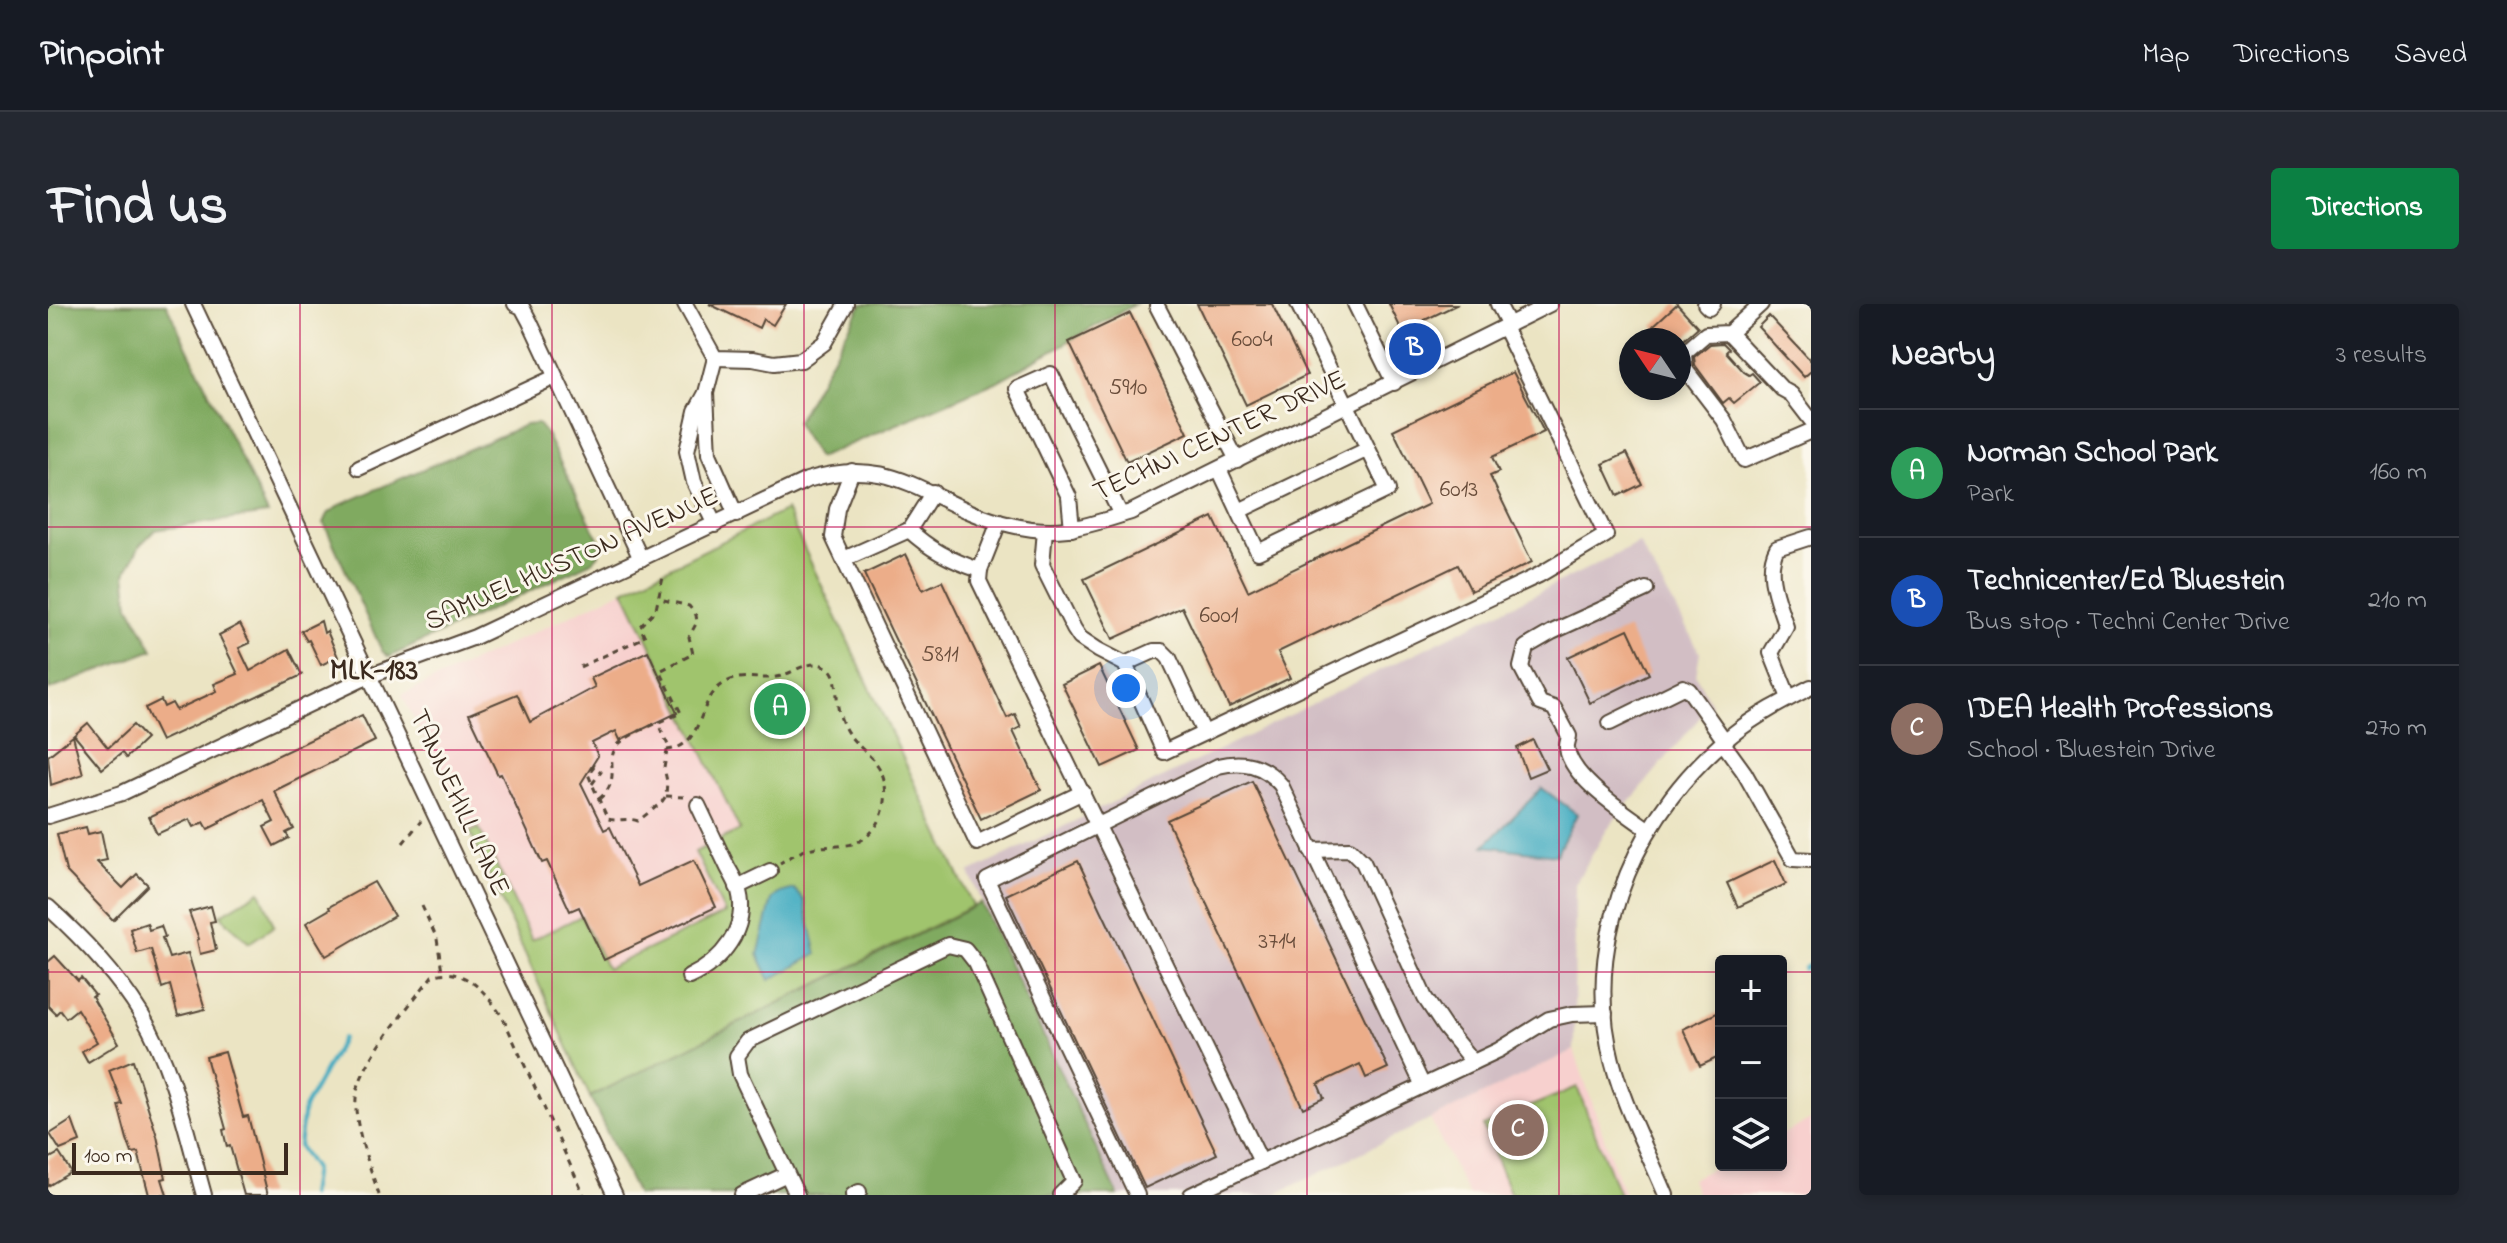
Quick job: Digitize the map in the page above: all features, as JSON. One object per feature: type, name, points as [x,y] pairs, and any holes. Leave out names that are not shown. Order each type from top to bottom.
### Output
[{"type":"street","name":"TANNEHILL LANE","points":[[193,304],[615,1195]]},
{"type":"street","points":[[515,304],[522,307],[530,322],[641,559]]},
{"type":"street","points":[[685,304],[715,358],[706,393],[696,411],[687,451],[694,482],[715,525]]},
{"type":"street","points":[[715,358],[774,363],[801,360],[824,343],[846,304]]},
{"type":"street","points":[[1219,469],[1258,552],[1388,490],[1298,304]]},
{"type":"street","points":[[1355,304],[1394,383]]},
{"type":"street","points":[[1045,530],[1042,565],[1074,629],[1080,638],[1125,664],[1164,752],[1539,575],[1606,535],[1498,304]]},
{"type":"street","name":"TECHNI CENTER DRIVE","points":[[807,480],[852,471],[890,475],[999,522],[1045,530],[1101,523],[1347,407],[1550,304]]},
{"type":"street","points":[[1705,304],[1709,308],[1713,304]]},
{"type":"street","points":[[1761,304],[1729,333],[1706,334],[1684,353],[1685,369],[1724,420],[1744,460],[1811,431]]},
{"type":"street","points":[[1157,306],[1237,460]]},
{"type":"street","points":[[1729,333],[1782,389],[1791,394],[1811,420]]},
{"type":"street","points":[[1072,529],[1069,497],[1017,389],[1051,374],[1121,515]]},
{"type":"street","points":[[359,468],[555,377]]},
{"type":"street","points":[[706,393],[709,454],[736,515]]},
{"type":"street","points":[[1239,511],[1368,449]]},
{"type":"street","points":[[852,471],[837,509],[833,537],[977,843],[1083,792]]},
{"type":"street","name":"SAMUEL HUSTON AVENUE","points":[[48,816],[122,793],[369,676],[475,637],[807,480]]},
{"type":"street","points":[[844,559],[909,530],[933,492]]},
{"type":"street","points":[[999,522],[980,570],[979,581],[1261,1162]]},
{"type":"street","points":[[909,530],[952,559],[980,570]]},
{"type":"street","points":[[1789,698],[1771,653],[1786,627],[1769,570],[1777,548],[1811,537]]},
{"type":"street","points":[[1646,589],[1526,647],[1521,667],[1540,703],[1554,708],[1569,736],[1566,747],[1576,770],[1649,830]]},
{"type":"street","points":[[1125,664],[1154,651],[1162,651],[1169,658],[1204,733]]},
{"type":"street","points":[[1610,723],[1683,687],[1689,690],[1747,777],[1793,859],[1811,860]]},
{"type":"street","points":[[1666,1195],[1616,1074],[1609,1046],[1605,971],[1615,911],[1649,830],[1689,775],[1755,718],[1811,687]]},
{"type":"street","points":[[1137,1195],[987,880],[1218,766],[1245,763],[1272,775],[1281,785],[1423,1086]]},
{"type":"street","points":[[689,977],[707,969],[721,956],[732,940],[740,912],[737,887],[698,805]]},
{"type":"street","points":[[1311,850],[1350,849],[1363,862],[1425,998],[1473,1062]]},
{"type":"street","points":[[737,887],[770,871]]},
{"type":"street","points":[[48,907],[90,945],[141,1014],[173,1087],[204,1195]]},
{"type":"street","points":[[797,1195],[740,1074],[737,1056],[748,1041],[948,945],[965,949],[976,963],[1074,1181],[1060,1195]]},
{"type":"street","points":[[1191,1195],[1499,1050],[1549,1019],[1572,1014],[1605,1013]]},
{"type":"street","points":[[742,1195],[785,1175]]},
{"type":"path","points":[[580,667],[645,637],[640,626],[651,616],[660,599],[664,573]]},
{"type":"path","points":[[599,799],[612,782],[613,755],[618,744],[681,713],[660,671],[693,654],[689,637],[697,622],[696,615],[689,606],[660,599]]},
{"type":"path","points":[[667,750],[683,745],[692,737],[705,706],[722,684],[746,676],[771,678],[784,675],[804,665],[822,665],[830,669],[836,677],[838,706],[846,731],[881,769],[885,785],[884,807],[874,829],[863,840],[851,846],[817,847],[797,853],[770,871]]},
{"type":"path","points":[[601,772],[594,766],[588,774],[608,819],[638,821],[666,796],[664,768],[667,750],[658,724]]},
{"type":"path","points":[[592,784],[601,772],[613,765]]},
{"type":"path","points":[[666,796],[692,796],[698,805]]},
{"type":"path","points":[[403,843],[421,821]]},
{"type":"path","points":[[422,906],[437,939],[442,973]]},
{"type":"path","points":[[379,1195],[362,1142],[356,1097],[364,1070],[432,976],[442,973],[456,973],[492,999],[584,1195]]},
{"type":"shaded area","points":[[1639,543],[1700,652],[1696,675],[1711,704],[1608,828],[1575,884],[1574,1050],[1274,1195],[1118,1195],[969,873]]},
{"type":"shaded area","points":[[624,590],[740,830],[725,913],[607,969],[532,940],[479,828],[470,832],[402,695]]},
{"type":"shaded area","points":[[1574,1050],[1624,1195],[1468,1195],[1430,1119]]},
{"type":"shaded area","points":[[1811,1120],[1811,1195],[1697,1195],[1691,1179],[1715,1167],[1715,1171],[1787,1171],[1787,1132]]},
{"type":"green space","points":[[48,304],[166,304],[268,514],[155,530],[140,545],[125,574],[129,605],[153,650],[49,690]]},
{"type":"green space","points":[[862,304],[1135,304],[996,382],[818,458],[796,423]]},
{"type":"green space","points":[[538,424],[546,434],[599,540],[599,554],[592,562],[389,657],[382,651],[324,523],[328,514],[340,505],[525,425]]},
{"type":"green space","points":[[786,510],[973,906],[590,1097],[470,832],[479,828],[532,940],[581,916],[607,969],[725,913],[695,852],[740,830],[624,590]]},
{"type":"green space","points":[[260,891],[274,926],[249,943],[220,915]]},
{"type":"green space","points":[[981,903],[1118,1195],[637,1195],[590,1097]]},
{"type":"green space","points":[[1577,1087],[1619,1195],[1511,1195],[1483,1126]]},
{"type":"water","points":[[1542,788],[1577,814],[1556,855],[1484,846]]},
{"type":"water","points":[[794,889],[804,900],[817,954],[770,980],[758,955],[772,899]]},
{"type":"building","points":[[709,304],[786,304],[773,325],[763,319],[759,328]]},
{"type":"building","points":[[1197,304],[1272,304],[1307,375],[1246,405]]},
{"type":"building","points":[[1389,304],[1458,304],[1402,331]]},
{"type":"building","points":[[1677,304],[1698,327],[1691,333],[1691,328],[1653,326]]},
{"type":"building","points":[[1130,313],[1188,433],[1127,462],[1069,342]]},
{"type":"building","points":[[1769,316],[1811,361],[1811,371],[1804,377],[1758,327]]},
{"type":"building","points":[[1723,343],[1729,349],[1726,352],[1744,372],[1752,373],[1760,382],[1734,403],[1729,398],[1723,403],[1695,365],[1694,357],[1710,344]]},
{"type":"building","points":[[1513,372],[1544,432],[1492,457],[1499,472],[1490,476],[1532,562],[1471,591],[1458,565],[1278,652],[1290,678],[1229,707],[1182,607],[1113,639],[1084,579],[1213,517],[1248,591],[1429,504],[1393,430]]},
{"type":"building","points":[[1627,453],[1642,484],[1618,496],[1603,464]]},
{"type":"building","points":[[906,554],[923,590],[942,581],[1007,718],[1015,714],[1021,727],[1013,731],[1041,790],[981,819],[864,574]]},
{"type":"building","points":[[321,621],[324,633],[327,631],[338,657],[321,665],[301,631]]},
{"type":"building","points":[[240,624],[250,643],[239,648],[250,671],[289,649],[302,675],[161,741],[145,708],[161,700],[164,707],[172,703],[176,710],[217,691],[214,684],[238,674],[219,635]]},
{"type":"building","points":[[1628,629],[1649,674],[1590,703],[1568,657]]},
{"type":"building","points":[[648,651],[677,713],[620,740],[616,731],[592,743],[598,756],[581,783],[604,830],[610,827],[638,886],[694,860],[716,907],[604,960],[579,907],[570,911],[547,861],[542,863],[469,714],[517,694],[530,722],[595,687],[591,678]]},
{"type":"building","points":[[1099,666],[1139,750],[1102,767],[1062,684]]},
{"type":"building","points":[[362,715],[375,741],[274,791],[294,829],[286,833],[289,838],[274,846],[264,827],[274,822],[263,800],[208,829],[204,822],[194,827],[190,819],[157,834],[149,817]]},
{"type":"building","points":[[88,723],[108,748],[133,725],[146,739],[126,758],[122,753],[102,769],[74,735]]},
{"type":"building","points":[[73,736],[83,774],[51,785],[48,756]]},
{"type":"building","points":[[1533,740],[1547,769],[1528,777],[1517,748]]},
{"type":"building","points":[[1252,781],[1388,1068],[1366,1078],[1360,1064],[1318,1084],[1324,1098],[1303,1108],[1167,820]]},
{"type":"building","points":[[86,827],[88,834],[101,831],[107,860],[97,862],[123,888],[137,874],[148,885],[113,920],[66,871],[57,834]]},
{"type":"building","points":[[1775,860],[1786,884],[1738,907],[1727,883]]},
{"type":"building","points":[[1078,861],[1217,1154],[1145,1188],[1006,895]]},
{"type":"building","points":[[374,882],[394,916],[326,956],[306,923]]},
{"type":"building","points":[[211,906],[215,921],[210,922],[216,950],[200,954],[199,939],[189,912]]},
{"type":"building","points":[[147,923],[149,930],[161,926],[169,958],[188,953],[205,1009],[178,1016],[170,985],[162,988],[151,949],[137,953],[130,929]]},
{"type":"building","points":[[55,956],[95,995],[92,997],[119,1043],[88,1062],[82,1051],[97,1042],[77,1009],[66,1018],[60,1010],[56,1014],[48,1006],[48,962]]},
{"type":"building","points":[[1715,1014],[1715,1059],[1700,1066],[1683,1029]]},
{"type":"building","points":[[225,1052],[243,1117],[248,1116],[268,1195],[244,1195],[230,1146],[227,1147],[223,1130],[226,1129],[206,1057]]},
{"type":"building","points":[[133,1060],[157,1136],[167,1195],[149,1195],[138,1152],[132,1153],[127,1139],[118,1105],[122,1104],[109,1070]]},
{"type":"building","points":[[72,1120],[80,1142],[60,1150],[50,1134]]},
{"type":"building","points":[[59,1153],[71,1172],[48,1186],[48,1159]]},
{"type":"waterway","points":[[1804,969],[1811,963]]},
{"type":"waterway","points":[[310,1195],[314,1169],[299,1146],[304,1108],[343,1038]]},
{"type":"place","name":"Technicenter/Ed Bluestein","points":[[1415,349]]},
{"type":"place","name":"Norman School Park","points":[[780,709]]},
{"type":"place","name":"IDEA Health Professions","points":[[1518,1130]]},
{"type":"district","name":"MLK-183","points":[[374,672]]}]
